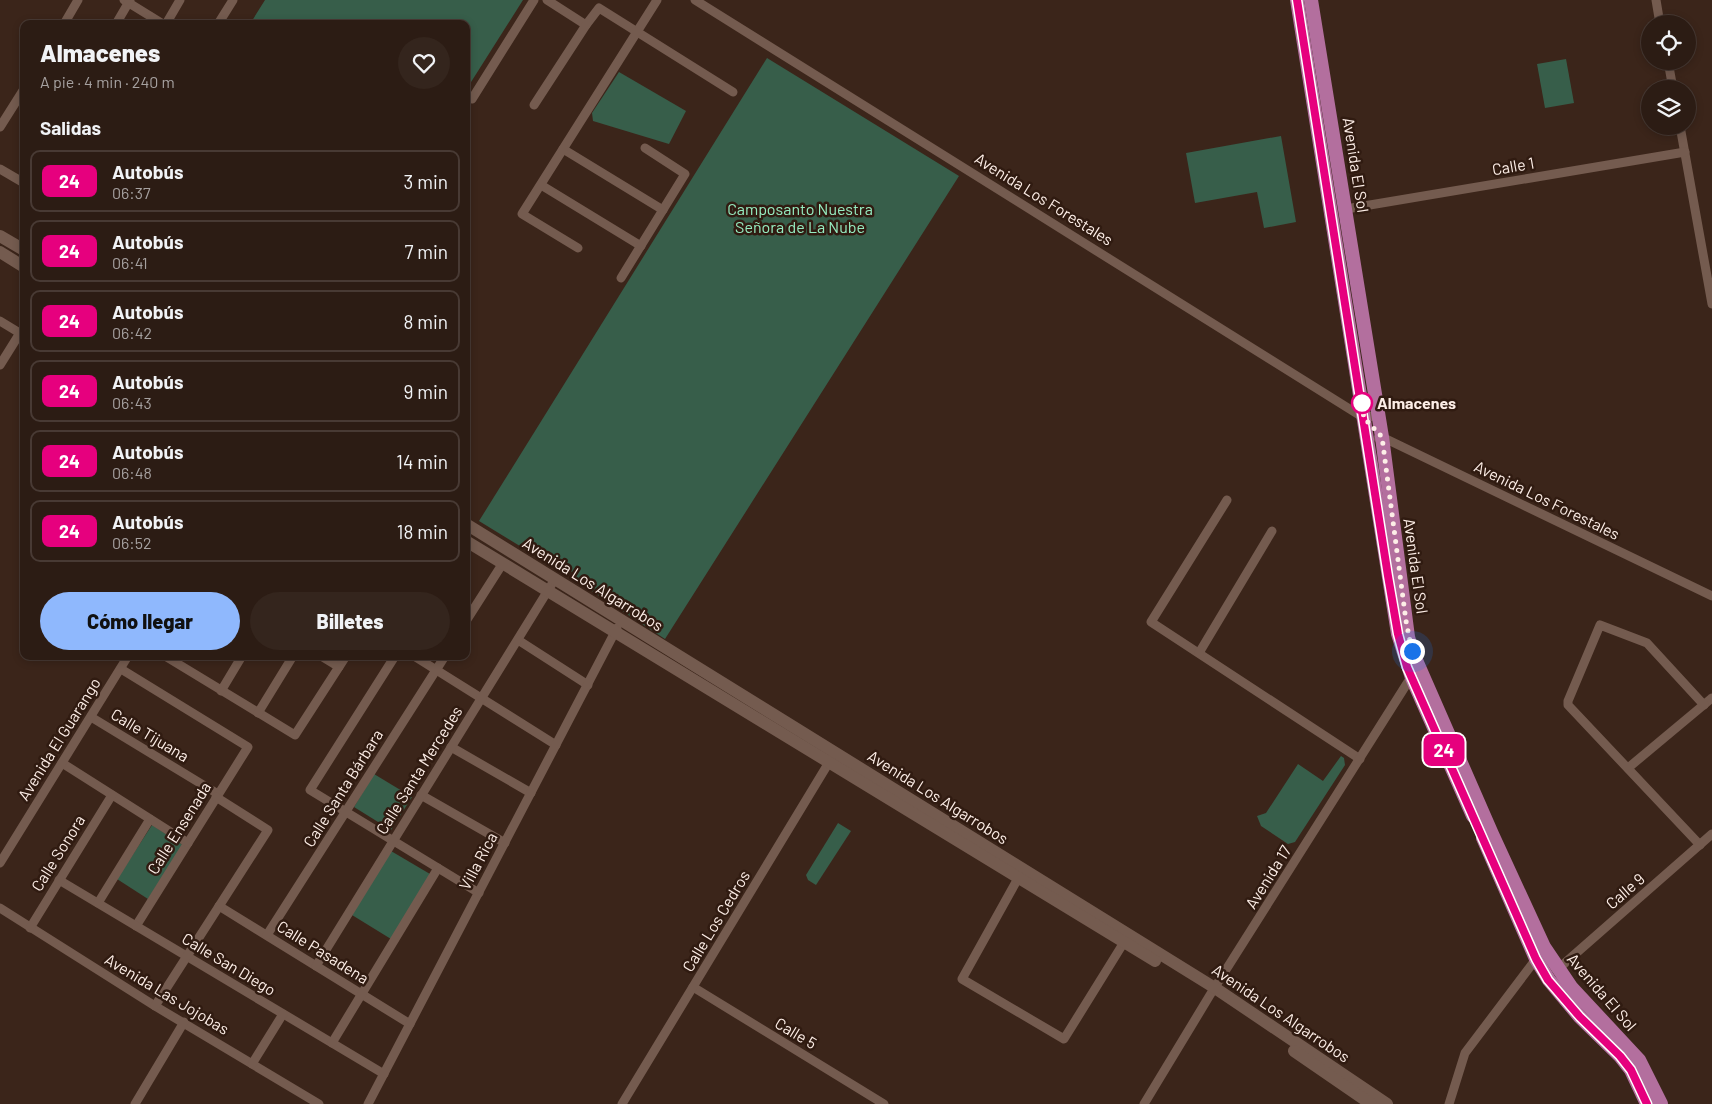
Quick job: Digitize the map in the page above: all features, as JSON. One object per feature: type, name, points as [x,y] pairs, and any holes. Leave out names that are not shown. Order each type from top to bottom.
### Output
[{"type":"main road","name":"Avenida El Sol","points":[[1297,0],[1364,418],[1375,438]]},
{"type":"main road","name":"Avenida El Sol","points":[[1311,0],[1378,415],[1375,438],[1415,672],[1536,959],[1548,980],[1580,1017],[1620,1056],[1631,1070],[1647,1104]]},
{"type":"main road","name":"Avenida El Sol","points":[[1415,672],[1544,947],[1558,969],[1584,1002],[1639,1060],[1653,1083],[1661,1104]]},
{"type":"street","points":[[66,20],[78,0]]},
{"type":"street","points":[[167,20],[180,0]]},
{"type":"street","points":[[220,20],[233,0]]},
{"type":"street","points":[[472,99],[534,0]]},
{"type":"street","points":[[547,0],[586,24]]},
{"type":"street","points":[[578,248],[522,214],[657,0]]},
{"type":"street","name":"Avenida Los Forestales","points":[[695,0],[1364,418]]},
{"type":"street","points":[[1656,0],[1658,15]]},
{"type":"street","points":[[118,20],[128,1],[158,20]]},
{"type":"street","points":[[534,105],[586,24],[599,8],[733,92]]},
{"type":"street","points":[[0,127],[20,94]]},
{"type":"street","points":[[1682,135],[1712,304]]},
{"type":"street","points":[[621,278],[685,174],[645,148]]},
{"type":"street","points":[[563,150],[663,210]]},
{"type":"street","name":"Calle 1","points":[[1346,210],[1685,152]]},
{"type":"street","points":[[0,169],[20,179]]},
{"type":"street","points":[[540,185],[641,246]]},
{"type":"street","points":[[0,236],[20,248]]},
{"type":"street","points":[[0,252],[20,264]]},
{"type":"street","points":[[0,321],[20,333]]},
{"type":"street","points":[[0,365],[20,337]]},
{"type":"street","points":[[1364,418],[1378,415]]},
{"type":"street","name":"Avenida Los Forestales","points":[[1375,438],[1712,596]]},
{"type":"street","points":[[1227,500],[1151,622],[1360,758]]},
{"type":"street","name":"Avenida Los Algarrobos","points":[[471,527],[555,579],[618,626]]},
{"type":"street","points":[[1199,653],[1272,531]]},
{"type":"street","name":"Avenida Los Algarrobos","points":[[470,544],[548,591],[618,626],[1213,991],[1388,1104]]},
{"type":"street","points":[[470,615],[502,563]]},
{"type":"street","name":"Calle Santa Mercedes","points":[[316,966],[555,579]]},
{"type":"street","points":[[1700,844],[1568,701],[1600,625],[1647,644],[1704,705]]},
{"type":"street","name":"Villa Rica","points":[[368,1104],[618,626]]},
{"type":"street","points":[[518,640],[588,685]]},
{"type":"street","name":"Avenida El Guarango","points":[[0,863],[126,660]]},
{"type":"street","points":[[171,660],[295,735],[343,660]]},
{"type":"street","points":[[221,690],[240,660]]},
{"type":"street","points":[[258,713],[291,660]]},
{"type":"street","points":[[328,660],[339,667]]},
{"type":"street","points":[[392,660],[310,790],[479,893]]},
{"type":"street","points":[[420,660],[556,744]]},
{"type":"street","name":"Calle Santa Bárbara","points":[[267,936],[442,660]]},
{"type":"street","name":"Calle Ensenada","points":[[121,669],[248,747],[136,926]]},
{"type":"street","name":"Avenida 17","points":[[1144,1104],[1213,991],[1415,672]]},
{"type":"street","points":[[1628,768],[1712,698]]},
{"type":"street","name":"Calle Tijuana","points":[[91,717],[268,830],[219,906]]},
{"type":"street","points":[[451,747],[531,792]]},
{"type":"street","name":"Calle Los Cedros","points":[[622,1104],[832,757]]},
{"type":"street","points":[[62,763],[188,843]]},
{"type":"street","name":"Calle Sonora","points":[[30,928],[112,795]]},
{"type":"street","points":[[421,796],[505,843]]},
{"type":"street","points":[[98,903],[150,819]]},
{"type":"street","name":"Calle 9","points":[[1558,969],[1712,834]]},
{"type":"street","points":[[332,1043],[438,868]]},
{"type":"street","points":[[1021,873],[962,979],[1064,1038],[1127,938]]},
{"type":"street","name":"Calle San Diego","points":[[59,880],[384,1074]]},
{"type":"street","points":[[155,1006],[219,906]]},
{"type":"street","name":"Calle Pasadena","points":[[219,906],[410,1024]]},
{"type":"street","name":"Avenida Las Jojobas","points":[[0,908],[155,1006],[319,1104]]},
{"type":"street","points":[[1449,1104],[1464,1053],[1536,959]]},
{"type":"street","name":"Calle 5","points":[[693,987],[884,1104]]},
{"type":"street","name":"Avenida Los Algarrobos","points":[[1213,991],[1371,1104]]},
{"type":"street","points":[[252,1064],[283,1014]]},
{"type":"street","points":[[135,1104],[184,1022]]},
{"type":"green space","points":[[265,0],[523,0],[470,84],[470,20],[252,20]]},
{"type":"green space","name":"Camposanto Nuestra Señora de La Nube","points":[[767,58],[959,176],[665,639],[575,580],[575,574],[570,571],[564,573],[479,521]]},
{"type":"green space","points":[[1566,59],[1574,103],[1545,108],[1537,64]]},
{"type":"green space","points":[[619,72],[686,111],[669,144],[593,121],[592,113]]},
{"type":"green space","points":[[1281,136],[1296,222],[1264,228],[1257,192],[1195,203],[1186,153]]},
{"type":"green space","points":[[1341,756],[1344,758],[1345,765],[1295,842],[1288,844],[1261,826],[1257,816],[1266,813],[1298,764],[1323,781]]},
{"type":"green space","points":[[374,774],[412,797],[391,830],[354,807]]},
{"type":"green space","points":[[838,823],[851,831],[816,885],[808,880],[806,875]]},
{"type":"green space","points":[[152,825],[183,845],[148,899],[117,879]]},
{"type":"green space","points":[[391,851],[430,874],[391,939],[352,915]]},
{"type":"bus line","name":"24","points":[[1297,0],[1368,439],[1388,576],[1403,656],[1536,959],[1548,980],[1580,1017],[1620,1056],[1631,1070],[1647,1104]]},
{"type":"place","name":"Almacenes","points":[[1362,403]]},
{"type":"route","points":[[1362,403],[1361,400],[1364,418],[1382,437],[1399,574],[1408,637],[1412,651]]}]
